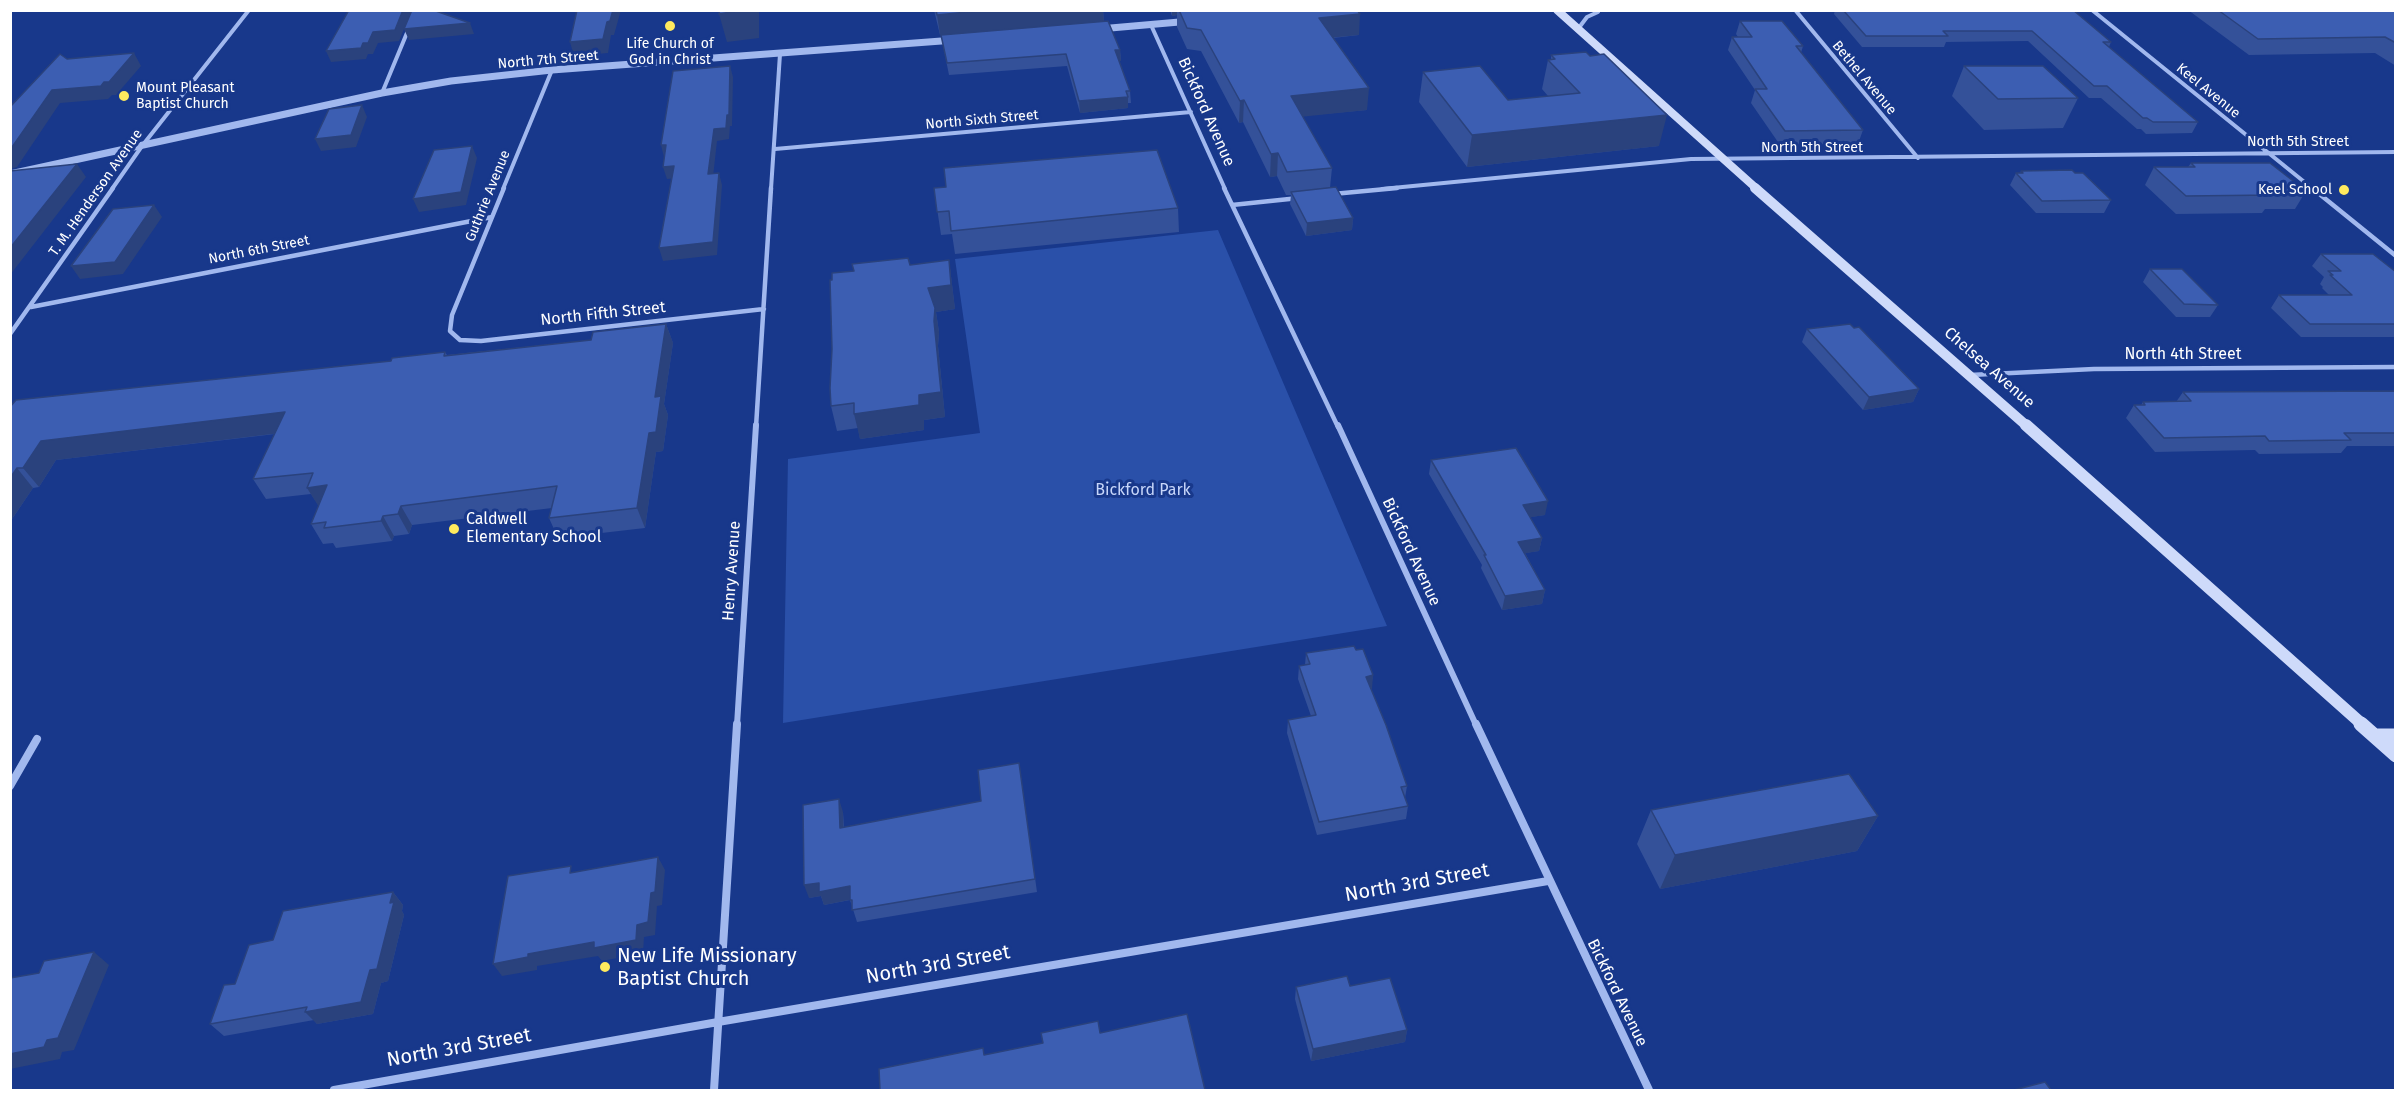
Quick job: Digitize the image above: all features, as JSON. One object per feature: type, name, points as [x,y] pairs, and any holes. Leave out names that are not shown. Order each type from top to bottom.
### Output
[{"type":"main road","name":"Chelsea Avenue","points":[[1557,10],[2396,755]]},
{"type":"main road","points":[[2376,736],[2396,736]]},
{"type":"street","name":"T. M. Henderson Avenue","points":[[10,334],[142,146],[249,10]]},
{"type":"street","points":[[1582,10],[1598,12],[1840,10]]},
{"type":"street","name":"Keel Avenue","points":[[2092,10],[2396,256]]},
{"type":"street","name":"Bethel Avenue","points":[[1796,11],[1918,158]]},
{"type":"street","points":[[1578,28],[1587,17],[1598,12]]},
{"type":"street","points":[[382,93],[412,21]]},
{"type":"street","points":[[1096,29],[1197,21]]},
{"type":"street","name":"Bickford Avenue","points":[[1151,25],[1232,205],[1303,350],[1548,881],[1649,1090]]},
{"type":"street","name":"North 7th Street","points":[[10,174],[382,93],[451,81],[552,70],[958,40]]},
{"type":"street","name":"Henry Avenue","points":[[714,1090],[780,54]]},
{"type":"street","name":"Guthrie Avenue","points":[[450,331],[452,315],[552,70]]},
{"type":"street","name":"North Sixth Street","points":[[775,150],[1191,111]]},
{"type":"street","name":"North 5th Street","points":[[1324,195],[1691,159],[2396,152]]},
{"type":"street","points":[[1232,205],[1301,198]]},
{"type":"street","name":"North 6th Street","points":[[31,307],[492,217]]},
{"type":"street","name":"North Fifth Street","points":[[450,331],[460,340],[470,342],[764,309]]},
{"type":"street","name":"North 4th Street","points":[[1970,375],[2094,369],[2396,367]]},
{"type":"street","points":[[10,786],[37,739]]},
{"type":"street","name":"North 3rd Street","points":[[334,1090],[718,1022],[1548,881]]},
{"type":"green space","name":"Bickford Park","points":[[1218,230],[1387,626],[783,723],[788,459],[980,433],[955,259]]},
{"type":"building","points":[[349,10],[403,10],[395,30],[373,32],[368,43],[363,43],[361,48],[326,51]]},
{"type":"building","points":[[412,10],[433,10],[470,23],[404,29]]},
{"type":"building","points":[[577,10],[613,10],[603,39],[570,42]]},
{"type":"building","points":[[720,10],[742,10],[719,14]]},
{"type":"building","points":[[936,10],[987,10],[937,15]]},
{"type":"building","points":[[1179,10],[1357,10],[1360,14],[1319,18],[1369,88],[1291,96],[1332,168],[1287,172],[1278,153],[1271,154],[1244,100],[1240,101],[1201,30],[1187,28]]},
{"type":"building","points":[[1843,10],[2073,10],[2111,42],[2103,42],[2198,122],[2153,122],[2143,118],[2107,86],[2094,86],[2032,31],[1943,31],[1948,36],[1866,36]]},
{"type":"building","points":[[2218,10],[2396,10],[2396,43],[2385,37],[2258,39]]},
{"type":"building","points":[[1108,21],[1120,50],[1115,50],[1130,91],[1126,91],[1128,97],[1079,101],[1066,54],[947,63],[941,35]]},
{"type":"building","points":[[1740,21],[1782,21],[1803,46],[1796,46],[1863,130],[1785,131],[1755,89],[1767,89],[1732,37],[1752,37]]},
{"type":"building","points":[[1586,52],[1590,56],[1604,54],[1667,115],[1472,135],[1423,72],[1480,66],[1508,100],[1580,93],[1548,60],[1555,59],[1551,55]]},
{"type":"building","points":[[134,53],[109,82],[104,82],[101,86],[52,90],[10,150],[10,107],[60,54],[67,59]]},
{"type":"building","points":[[730,66],[729,115],[727,115],[726,128],[714,129],[708,174],[719,173],[713,242],[659,248],[674,166],[663,167],[666,145],[661,145],[673,71]]},
{"type":"building","points":[[1964,66],[2043,66],[2078,98],[1998,99]]},
{"type":"building","points":[[362,105],[351,135],[315,139],[329,109]]},
{"type":"building","points":[[472,146],[461,192],[413,199],[434,150]]},
{"type":"building","points":[[1157,150],[1178,208],[951,231],[949,211],[937,212],[934,188],[946,187],[944,168]]},
{"type":"building","points":[[2191,163],[2270,163],[2306,191],[2269,192],[2273,195],[2186,196],[2154,167],[2195,167]]},
{"type":"building","points":[[77,164],[10,248],[10,171]]},
{"type":"building","points":[[2072,170],[2075,173],[2083,173],[2111,200],[2042,201],[2016,173],[2023,173],[2021,171]]},
{"type":"building","points":[[1336,187],[1353,218],[1307,223],[1291,192]]},
{"type":"building","points":[[154,205],[115,262],[71,266],[113,209]]},
{"type":"building","points":[[2321,254],[2373,254],[2396,272],[2396,324],[2310,324],[2279,295],[2352,295],[2328,271],[2341,271]]},
{"type":"building","points":[[908,258],[910,265],[949,260],[951,285],[928,288],[935,308],[934,321],[941,392],[919,395],[919,405],[854,414],[854,403],[831,406],[830,280],[832,280],[832,273],[854,271],[852,264]]},
{"type":"building","points":[[2150,269],[2182,269],[2218,305],[2184,304]]},
{"type":"building","points":[[666,324],[655,397],[661,396],[656,432],[649,433],[637,508],[549,518],[557,486],[401,506],[398,514],[383,516],[381,521],[324,528],[326,522],[311,524],[327,485],[307,488],[313,473],[253,479],[285,412],[41,441],[23,468],[17,468],[10,478],[10,407],[16,400],[391,361],[392,358],[445,352],[444,356],[591,340],[593,332]]},
{"type":"building","points":[[1850,324],[1854,328],[1859,327],[1919,389],[1869,397],[1807,329]]},
{"type":"building","points":[[2396,391],[2396,433],[2344,433],[2351,440],[2269,441],[2265,436],[2164,438],[2134,405],[2145,405],[2143,402],[2191,401],[2183,392]]},
{"type":"building","points":[[1516,448],[1548,501],[1523,505],[1542,538],[1518,542],[1545,590],[1505,596],[1484,555],[1486,555],[1431,460]]},
{"type":"building","points":[[1354,646],[1356,650],[1363,649],[1373,675],[1366,677],[1386,725],[1407,786],[1401,787],[1408,806],[1319,822],[1288,720],[1316,715],[1299,666],[1310,664],[1306,653]]},
{"type":"building","points":[[1019,763],[1035,879],[852,910],[850,886],[819,892],[819,883],[804,885],[803,805],[839,799],[840,828],[981,801],[978,770]]},
{"type":"building","points":[[1849,774],[1878,816],[1675,855],[1651,810]]},
{"type":"building","points":[[658,857],[655,892],[651,893],[648,922],[637,925],[636,940],[594,948],[594,942],[528,954],[528,957],[493,964],[508,876],[571,866],[570,873]]},
{"type":"building","points":[[393,892],[390,903],[394,902],[377,969],[370,970],[361,1002],[305,1012],[307,1007],[210,1024],[224,985],[235,984],[249,945],[273,940],[283,911]]},
{"type":"building","points":[[94,952],[58,1038],[47,1040],[44,1047],[10,1054],[10,978],[39,973],[44,961]]},
{"type":"building","points":[[1347,976],[1350,986],[1390,978],[1407,1030],[1313,1049],[1296,987]]},
{"type":"building","points":[[1187,1014],[1205,1090],[880,1090],[879,1069],[983,1048],[984,1055],[1043,1043],[1041,1033],[1098,1021],[1100,1033]]},
{"type":"building","points":[[2045,1082],[2051,1090],[2014,1090]]},
{"type":"place","name":"Life Church of God in Christ","points":[[670,26]]},
{"type":"place","name":"Mount Pleasant Baptist Church","points":[[124,96]]},
{"type":"place","name":"Keel School","points":[[2344,190]]},
{"type":"place","name":"Caldwell Elementary School","points":[[454,529]]},
{"type":"place","name":"New Life Missionary Baptist Church","points":[[605,967]]}]
